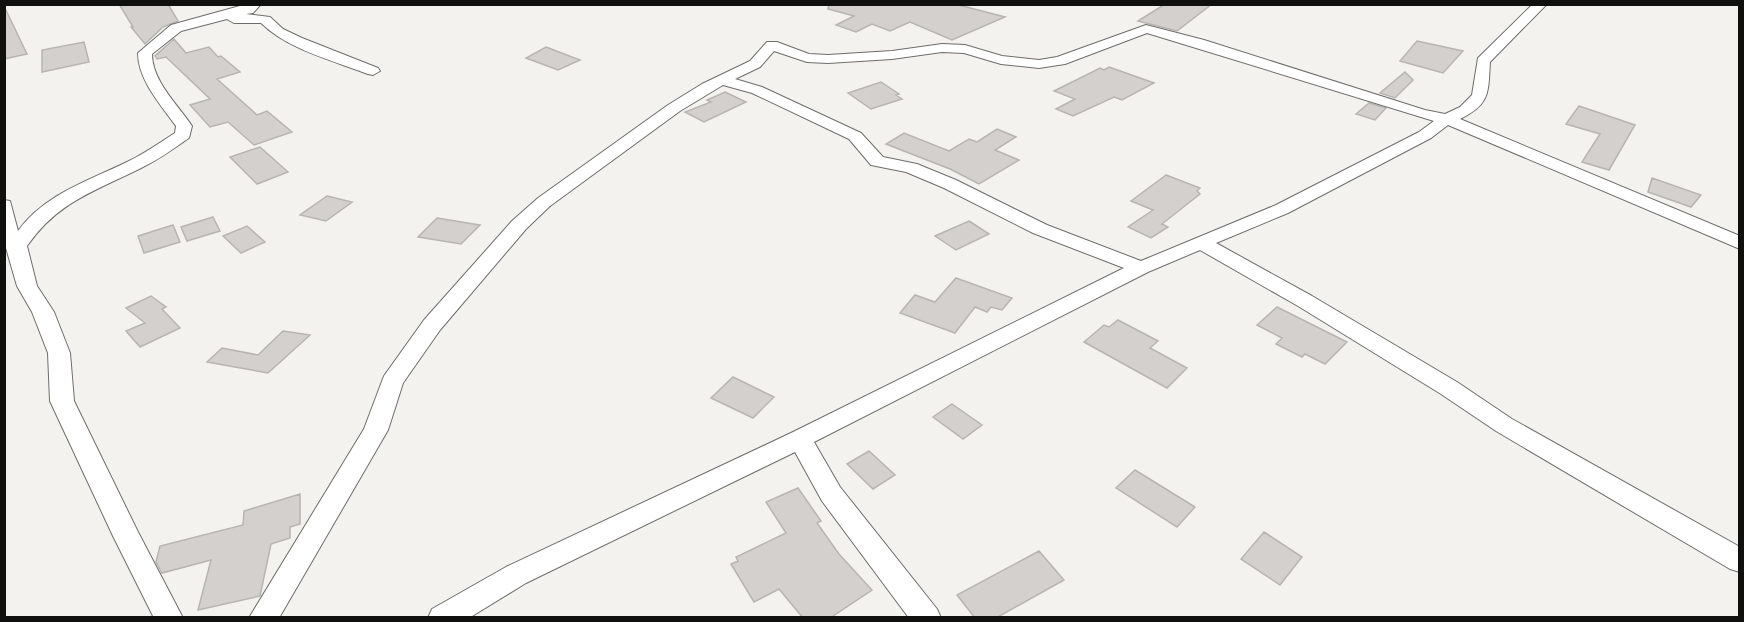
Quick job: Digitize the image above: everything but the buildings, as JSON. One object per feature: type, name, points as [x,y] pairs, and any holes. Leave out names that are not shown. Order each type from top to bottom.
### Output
[{"type":"street","points":[[17,246],[29,227],[73,191],[151,156],[183,135],[184,126],[147,71],[145,53],[165,38],[168,32],[248,10],[255,4]]},
{"type":"street","points":[[442,618],[516,575],[800,438],[1141,268],[1282,209],[1425,135],[1447,119],[1466,110],[1480,96],[1483,61],[1541,4]]},
{"type":"street","points":[[201,23],[252,18],[265,20],[278,32],[297,41],[373,71]]},
{"type":"street","points":[[263,618],[376,430],[392,382],[432,326],[476,273],[519,225],[544,202],[674,108],[707,87],[725,81],[755,64],[772,45],[807,58],[892,55],[942,48],[965,49],[1001,60],[1039,64],[1060,61],[1146,29],[1199,43],[1422,114],[1447,119],[1740,243]]},
{"type":"street","points":[[725,81],[757,90],[855,136],[877,161],[911,168],[1040,229],[1141,268]]},
{"type":"street","points":[[4,205],[7,228],[17,246],[27,286],[43,312],[59,353],[62,401],[98,471],[126,536],[169,618]]},
{"type":"street","points":[[1201,243],[1305,301],[1449,388],[1504,425],[1740,561]]},
{"type":"street","points":[[800,438],[831,494],[927,618]]}]
